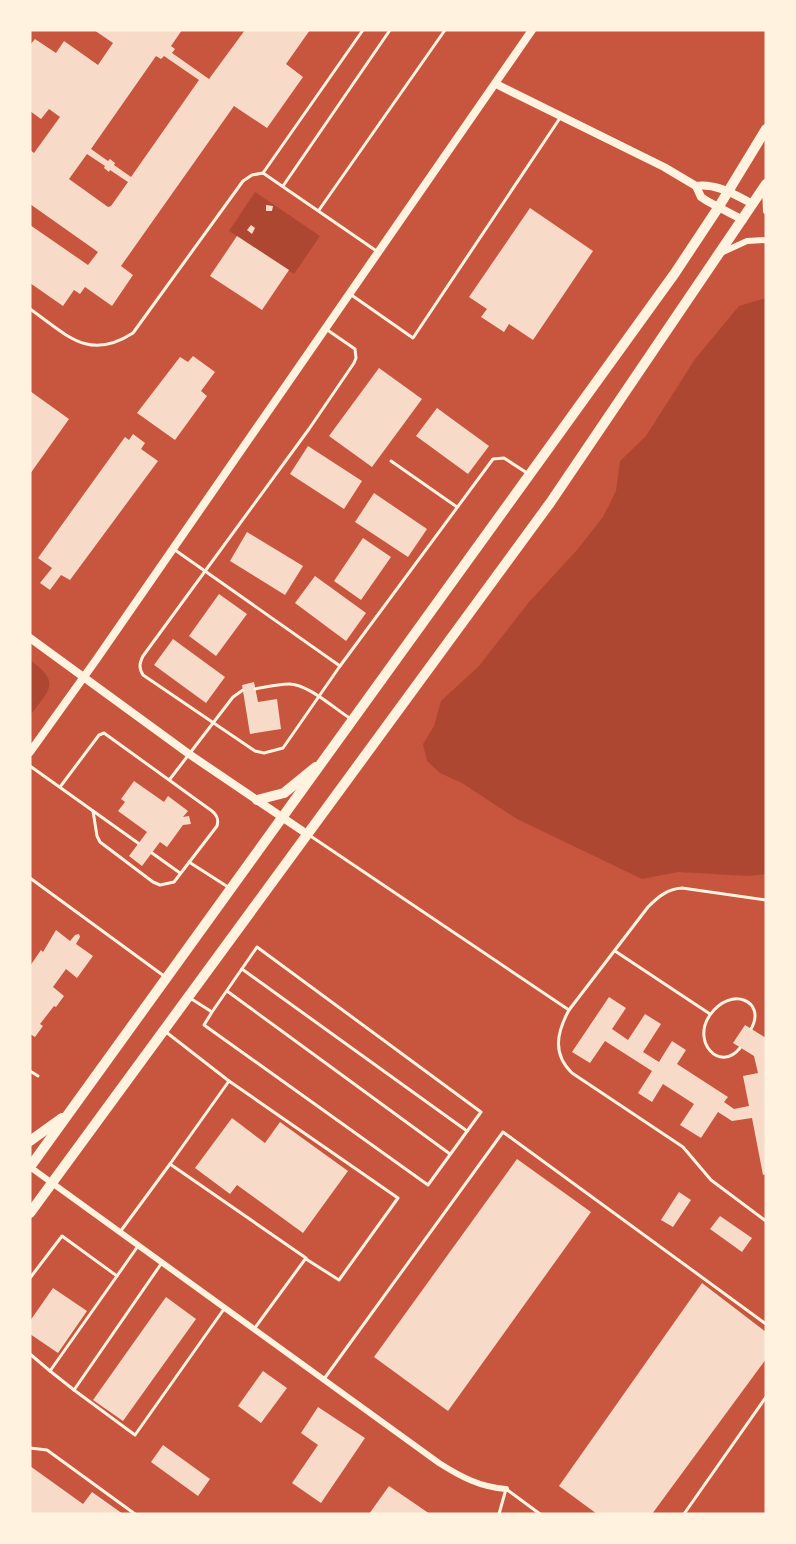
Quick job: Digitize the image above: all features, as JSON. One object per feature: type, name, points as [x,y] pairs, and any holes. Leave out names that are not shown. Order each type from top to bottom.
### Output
[{"type":"highway","points":[[30,1167],[675,273],[729,191],[766,129]]},
{"type":"highway","points":[[30,1213],[550,503],[766,185]]},
{"type":"highway","points":[[258,800],[284,794],[329,754]]},
{"type":"highway","points":[[30,1141],[70,1113]]},
{"type":"street","points":[[30,752],[174,549],[532,30]]},
{"type":"street","points":[[496,84],[664,167],[696,186],[701,197],[743,220]]},
{"type":"street","points":[[696,186],[707,184],[729,191],[753,204]]},
{"type":"street","points":[[766,185],[766,211]]},
{"type":"street","points":[[722,252],[747,241],[766,240]]},
{"type":"street","points":[[30,638],[189,754],[308,834]]},
{"type":"street","points":[[30,1167],[439,1463],[468,1481],[491,1488],[506,1489]]},
{"type":"lane","points":[[263,173],[363,30]]},
{"type":"lane","points":[[283,186],[390,30]]},
{"type":"lane","points":[[319,210],[445,30]]},
{"type":"lane","points":[[350,294],[413,338],[561,116]]},
{"type":"lane","points":[[30,309],[78,343],[110,344],[125,338],[133,333],[238,187],[252,175],[263,173],[379,253]]},
{"type":"lane","points":[[326,329],[355,349],[354,363],[309,429],[143,656],[140,669],[143,675],[255,751],[274,752],[283,748],[318,696],[493,459],[504,458],[528,474]]},
{"type":"lane","points":[[391,461],[457,507]]},
{"type":"lane","points":[[174,549],[340,666]]},
{"type":"lane","points":[[255,689],[288,684],[297,685],[318,696],[353,721]]},
{"type":"lane","points":[[170,780],[233,697],[243,690]]},
{"type":"lane","points":[[60,787],[99,735],[104,733],[212,810],[218,818],[217,825],[174,882],[160,885],[104,848],[97,837],[93,811]]},
{"type":"lane","points":[[30,766],[138,843]]},
{"type":"lane","points":[[308,834],[569,1010]]},
{"type":"lane","points":[[152,853],[180,874]]},
{"type":"lane","points":[[189,862],[232,890]]},
{"type":"lane","points":[[30,878],[168,978]]},
{"type":"lane","points":[[766,900],[691,888],[675,888],[658,897],[569,1010],[563,1021],[558,1041],[561,1059],[572,1073],[683,1147],[711,1180],[766,1221]]},
{"type":"lane","points":[[257,947],[482,1112],[428,1185],[204,1024],[242,969],[257,947]]},
{"type":"lane","points":[[615,951],[710,1014]]},
{"type":"lane","points":[[242,969],[467,1131]]},
{"type":"lane","points":[[227,991],[450,1154]]},
{"type":"lane","points":[[189,997],[212,1012]]},
{"type":"lane","points":[[740,1048],[735,1054],[726,1057],[715,1055],[705,1047],[703,1033],[710,1014],[727,999],[744,1000],[754,1010],[755,1021],[751,1029]]},
{"type":"lane","points":[[164,1031],[229,1081],[398,1198],[339,1280],[170,1164]]},
{"type":"lane","points":[[30,1071],[38,1076]]},
{"type":"lane","points":[[120,1232],[229,1081]]},
{"type":"lane","points":[[324,1379],[503,1132],[766,1324]]},
{"type":"lane","points":[[30,1278],[62,1236],[117,1276]]},
{"type":"lane","points":[[50,1371],[138,1246]]},
{"type":"lane","points":[[254,1329],[306,1258]]},
{"type":"lane","points":[[74,1390],[162,1263]]},
{"type":"lane","points":[[30,1354],[135,1435],[225,1308]]},
{"type":"lane","points":[[684,1514],[766,1397]]},
{"type":"lane","points":[[30,1448],[47,1450],[135,1514]]},
{"type":"lane","points":[[500,1514],[506,1489],[540,1514]]},
{"type":"shaded area","points":[[255,192],[320,236],[294,274],[229,231]]},
{"type":"shaded area","points":[[766,298],[766,874],[748,876],[678,872],[642,879],[517,819],[462,783],[440,773],[427,761],[423,744],[434,726],[441,701],[479,666],[529,602],[577,550],[603,517],[616,491],[620,461],[646,436],[695,359],[739,306]]},
{"type":"shaded area","points":[[30,660],[46,675],[49,687],[43,700],[30,716]]},
{"type":"building","points":[[94,30],[182,30],[171,46],[175,49],[172,53],[209,79],[245,30],[310,30],[286,64],[303,77],[267,128],[234,106],[121,266],[133,275],[112,306],[85,287],[80,294],[74,290],[63,306],[30,283],[30,225],[88,265],[98,252],[30,204],[30,150],[34,153],[60,117],[49,109],[41,119],[30,111],[30,45],[35,39],[56,53],[64,41],[98,65],[113,43]],"holes":[[[156,56],[161,59],[164,56],[199,80],[131,177],[114,165],[115,163],[110,159],[108,161],[91,149]],[[87,154],[105,166],[104,168],[109,172],[110,170],[128,182],[111,206],[108,207],[69,179]]]},
{"type":"building","points":[[266,205],[273,206],[272,211],[266,211]]},
{"type":"building","points":[[530,208],[593,251],[533,340],[509,324],[504,332],[481,317],[487,309],[469,297]]},
{"type":"building","points":[[251,225],[255,228],[252,234],[247,230]]},
{"type":"building","points":[[237,236],[289,270],[262,310],[210,276]]},
{"type":"building","points":[[193,356],[215,372],[201,391],[207,396],[175,440],[137,413],[180,357],[188,362]]},
{"type":"building","points":[[379,368],[422,399],[372,467],[329,436]]},
{"type":"building","points":[[30,391],[69,419],[30,474]]},
{"type":"building","points":[[437,408],[489,446],[468,474],[416,436]]},
{"type":"building","points":[[133,434],[145,443],[141,449],[158,461],[70,580],[61,575],[50,590],[40,583],[52,568],[38,558],[125,437],[129,440]]},
{"type":"building","points":[[308,446],[362,481],[344,509],[290,474]]},
{"type":"building","points":[[374,493],[427,529],[408,557],[355,522]]},
{"type":"building","points":[[247,532],[303,566],[285,595],[230,561]]},
{"type":"building","points":[[363,538],[391,557],[361,600],[334,581]]},
{"type":"building","points":[[315,576],[366,613],[346,641],[295,603]]},
{"type":"building","points":[[219,594],[247,614],[216,656],[189,636]]},
{"type":"building","points":[[173,639],[225,677],[206,703],[154,665]]},
{"type":"building","points":[[254,682],[258,702],[277,699],[281,729],[250,734],[242,685]]},
{"type":"building","points":[[134,781],[164,802],[168,796],[188,811],[183,817],[189,816],[191,824],[183,825],[167,847],[160,842],[142,866],[129,856],[147,832],[118,811],[125,802],[121,799]]},
{"type":"building","points":[[56,930],[70,941],[79,934],[80,937],[76,944],[93,956],[77,978],[66,969],[53,987],[64,996],[40,1024],[43,1026],[35,1037],[30,1034],[30,966],[41,950],[43,952]]},
{"type":"building","points":[[609,997],[626,1008],[612,1029],[628,1040],[645,1014],[661,1024],[643,1052],[659,1062],[672,1041],[686,1050],[677,1064],[728,1097],[724,1102],[734,1109],[749,1106],[743,1076],[758,1073],[754,1056],[733,1043],[745,1025],[766,1038],[766,1174],[763,1175],[752,1118],[732,1121],[718,1112],[701,1138],[680,1125],[694,1104],[663,1084],[652,1102],[638,1093],[652,1071],[605,1041],[590,1063],[572,1052]]},
{"type":"building","points":[[232,1118],[265,1143],[280,1122],[348,1171],[303,1233],[237,1185],[230,1194],[195,1168]]},
{"type":"building","points":[[517,1159],[591,1212],[448,1411],[374,1357]]},
{"type":"building","points":[[679,1192],[691,1200],[673,1227],[661,1220]]},
{"type":"building","points":[[720,1216],[752,1238],[742,1252],[710,1229]]},
{"type":"building","points":[[702,1283],[766,1332],[766,1359],[652,1514],[597,1514],[559,1486]]},
{"type":"building","points":[[53,1288],[87,1311],[58,1353],[30,1334],[30,1321]]},
{"type":"building","points":[[166,1297],[196,1319],[123,1421],[93,1400]]},
{"type":"building","points":[[263,1371],[287,1388],[261,1423],[238,1406]]},
{"type":"building","points":[[318,1407],[365,1438],[321,1503],[292,1483],[318,1445],[301,1433]]},
{"type":"building","points":[[163,1445],[210,1479],[198,1496],[151,1462]]},
{"type":"building","points":[[30,1466],[83,1504],[92,1492],[123,1514],[30,1514]]},
{"type":"building","points":[[389,1486],[430,1514],[369,1514]]}]
